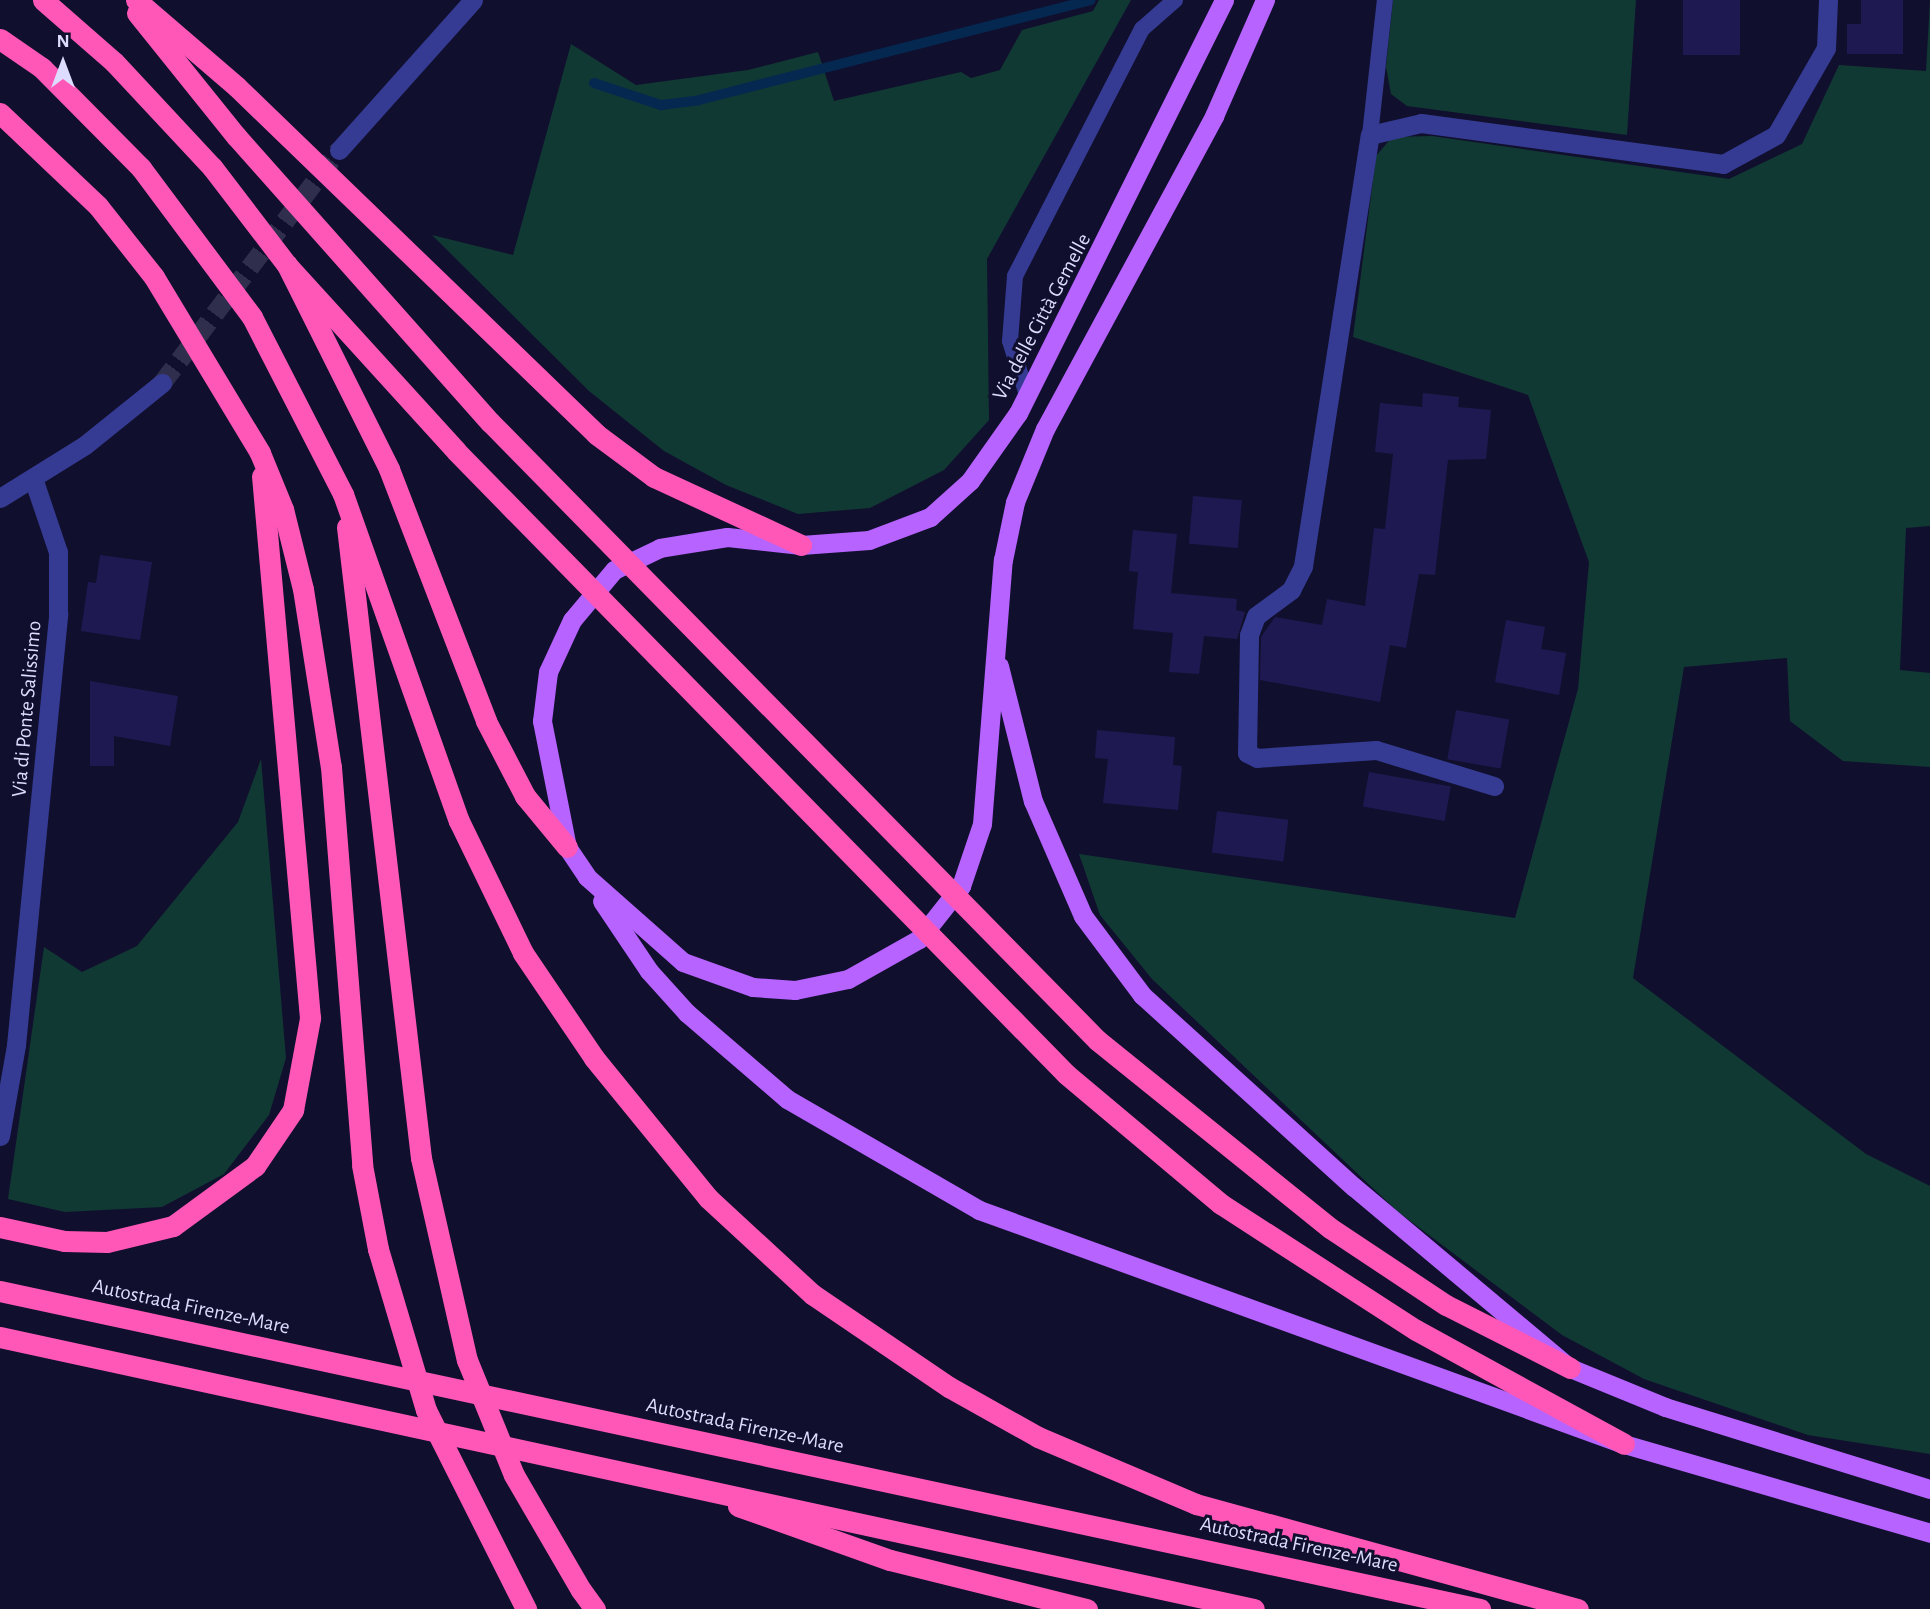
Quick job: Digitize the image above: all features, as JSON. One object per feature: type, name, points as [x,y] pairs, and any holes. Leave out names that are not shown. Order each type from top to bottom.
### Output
[{"type":"highway","points":[[43,0],[114,62],[212,167],[287,265],[456,450],[1066,1074],[1221,1204],[1416,1329],[1624,1444]]},
{"type":"highway","points":[[127,0],[236,136],[490,422],[1097,1041],[1251,1168],[1388,1268],[1570,1368]]},
{"type":"highway","points":[[136,0],[237,86],[596,434],[654,477],[802,545]]},
{"type":"highway","points":[[0,39],[90,113],[211,255],[276,359],[343,494],[459,821],[523,953],[657,1138],[762,1250],[812,1294],[949,1387],[1118,1473],[1281,1529],[1578,1609]]},
{"type":"highway","points":[[0,113],[98,206],[154,276],[260,453],[295,550],[318,673],[362,1165],[381,1260],[426,1410],[526,1609]]},
{"type":"highway","points":[[287,265],[389,469],[486,721],[525,796],[567,847]]},
{"type":"highway","points":[[0,1227],[64,1241],[107,1242],[173,1226],[255,1166],[293,1110],[310,1018],[260,453]]},
{"type":"highway","points":[[343,494],[421,1158],[467,1360],[514,1475],[581,1590],[595,1609]]},
{"type":"highway","name":"Autostrada Firenze-Mare","points":[[0,1291],[1480,1609]]},
{"type":"highway","points":[[0,1337],[1254,1609]]},
{"type":"highway","points":[[667,1480],[890,1560],[1087,1609]]},
{"type":"main road","name":"Via delle Città Gemelle","points":[[567,847],[544,743],[544,700],[559,645],[587,600],[614,570],[660,548],[727,537],[802,545],[869,540],[930,517],[970,481],[1027,395],[1224,0]]},
{"type":"main road","points":[[587,877],[665,950],[704,972],[753,988],[824,985],[890,959],[937,922],[975,858],[1008,530],[1031,461],[1214,116],[1265,0]]},
{"type":"main road","points":[[994,649],[1047,841],[1083,916],[1120,968],[1354,1187],[1570,1368],[1665,1407],[1930,1489]]},
{"type":"main road","points":[[567,847],[649,971],[687,1013],[787,1099],[914,1176],[1083,1249],[1624,1444],[1930,1533]]},
{"type":"street","points":[[339,150],[473,0]]},
{"type":"street","points":[[1494,786],[1376,750],[1268,758],[1247,753],[1249,635],[1256,617],[1290,590],[1303,566],[1370,135],[1422,123],[1723,164],[1776,135],[1826,48],[1828,0]]},
{"type":"street","points":[[0,498],[33,478],[162,383]]},
{"type":"street","name":"Via di Ponte Salissimo","points":[[0,1136],[38,847],[58,613],[58,552],[33,478]]},
{"type":"lane","points":[[1027,395],[1010,341],[1015,276],[1143,29],[1175,0]]},
{"type":"lane","points":[[1370,135],[1385,0]]},
{"type":"green space","points":[[1099,0],[1131,0],[987,259],[989,420],[944,470],[870,508],[798,514],[726,485],[664,451],[589,391],[432,235],[513,255],[571,44],[636,85],[748,70],[818,52],[834,101],[961,72],[971,78],[1000,70],[1022,30],[1093,11]]},
{"type":"green space","points":[[1393,0],[1636,0],[1627,135],[1407,106],[1391,94],[1386,67]]},
{"type":"green space","points":[[1930,0],[1930,526],[1906,528],[1900,670],[1930,673],[1930,767],[1843,761],[1790,721],[1787,658],[1684,667],[1633,978],[1866,1154],[1930,1186],[1930,1454],[1808,1435],[1644,1379],[1562,1335],[1397,1211],[1152,979],[1100,915],[1079,854],[1515,918],[1578,689],[1589,562],[1528,395],[1353,337],[1376,156],[1392,137],[1432,136],[1729,179],[1802,144],[1839,65],[1926,71]]},
{"type":"green space","points":[[261,759],[286,1058],[269,1115],[224,1174],[162,1207],[65,1212],[8,1199],[44,947],[82,972],[137,946],[238,822]]},
{"type":"building","points":[[1683,0],[1740,0],[1740,55],[1683,55]]},
{"type":"building","points":[[1861,0],[1903,0],[1903,54],[1847,54],[1847,24],[1861,24]]},
{"type":"building","points":[[1423,393],[1459,397],[1458,407],[1491,410],[1486,459],[1448,460],[1435,575],[1419,574],[1406,648],[1390,645],[1380,702],[1260,680],[1261,637],[1275,617],[1322,625],[1327,599],[1365,606],[1374,528],[1385,529],[1393,454],[1375,452],[1380,403],[1422,407]]},
{"type":"building","points":[[1193,496],[1242,500],[1238,548],[1189,544]]},
{"type":"building","points":[[1133,530],[1177,534],[1171,593],[1237,599],[1236,610],[1245,612],[1237,639],[1204,636],[1199,674],[1169,672],[1173,633],[1133,629],[1138,572],[1129,571]]},
{"type":"building","points":[[100,555],[152,562],[140,640],[81,631],[88,582],[96,583]]},
{"type":"building","points":[[1506,620],[1545,627],[1541,649],[1566,653],[1559,695],[1495,682]]},
{"type":"building","points":[[90,681],[178,696],[170,746],[114,736],[114,766],[90,766]]},
{"type":"building","points":[[1456,710],[1509,719],[1500,769],[1447,759]]},
{"type":"building","points":[[1097,730],[1175,737],[1173,765],[1182,766],[1178,810],[1103,803],[1108,759],[1095,758]]},
{"type":"building","points":[[1369,772],[1451,786],[1445,821],[1363,806]]},
{"type":"building","points":[[1217,811],[1288,820],[1283,861],[1212,853]]},
{"type":"waterway","points":[[594,83],[661,105],[699,100],[1090,0]]},
{"type":"tunnel","points":[[162,383],[339,150]]}]
